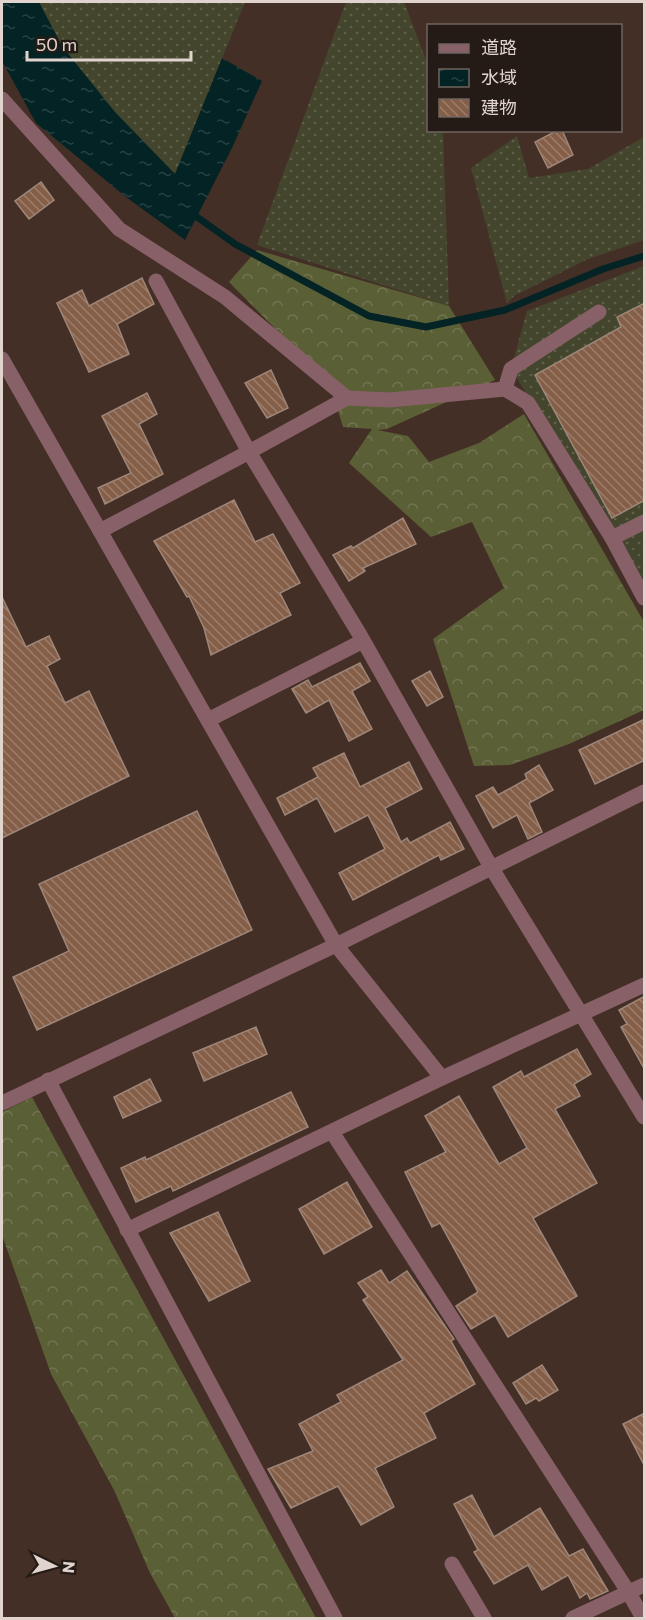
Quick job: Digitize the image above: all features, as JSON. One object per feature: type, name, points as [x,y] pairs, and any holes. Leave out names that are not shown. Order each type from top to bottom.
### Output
[{"type":"street","points":[[2,99],[119,229],[225,297],[347,398]]},
{"type":"street","points":[[156,281],[249,452],[363,641],[491,867],[645,1117]]},
{"type":"street","points":[[505,389],[511,369],[599,312]]},
{"type":"street","points":[[2,359],[336,945],[442,1078]]},
{"type":"street","points":[[100,531],[347,398],[390,400],[505,389],[528,403],[612,538],[645,598]]},
{"type":"street","points":[[612,538],[645,522]]},
{"type":"street","points":[[208,720],[363,641]]},
{"type":"street","points":[[2,1103],[336,945],[645,792]]},
{"type":"street","points":[[128,1230],[442,1078],[582,1016],[645,985]]},
{"type":"street","points":[[48,1080],[335,1618]]},
{"type":"street","points":[[332,1132],[643,1618]]},
{"type":"street","points":[[452,1564],[484,1618]]},
{"type":"street","points":[[573,1618],[645,1585]]},
{"type":"green space","points":[[39,2],[245,2],[175,174],[75,72]]},
{"type":"green space","points":[[346,2],[404,2],[427,62],[427,132],[443,132],[449,306],[257,245]]},
{"type":"green space","points":[[517,136],[529,178],[588,169],[644,137],[644,240],[588,259],[514,296],[507,303],[471,168]]},
{"type":"green space","points":[[257,250],[449,306],[495,380],[387,429],[377,430],[408,436],[429,462],[479,443],[524,414],[644,622],[644,710],[569,744],[510,765],[474,766],[433,639],[504,588],[472,522],[431,537],[349,463],[372,429],[343,427],[330,384],[229,282]]},
{"type":"green space","points":[[644,266],[644,582],[511,369],[527,311]]},
{"type":"green space","points":[[32,1097],[316,1618],[175,1618],[150,1573],[114,1490],[51,1374],[2,1235],[2,1112]]},
{"type":"water","points":[[2,2],[39,2],[62,46],[115,112],[175,174],[222,58],[262,81],[232,148],[185,240],[126,197],[36,123],[2,61]]},
{"type":"building","points":[[554,132],[563,132],[573,155],[548,168],[535,142]]},
{"type":"building","points":[[41,182],[54,200],[29,219],[15,201]]},
{"type":"building","points":[[142,278],[154,304],[117,324],[129,354],[89,372],[57,303],[82,290],[89,306]]},
{"type":"building","points":[[645,303],[645,500],[612,518],[535,375],[621,327],[617,317]]},
{"type":"building","points":[[271,370],[288,408],[267,418],[245,383]]},
{"type":"building","points":[[147,393],[157,414],[139,424],[163,474],[105,504],[98,488],[131,473],[102,416]]},
{"type":"building","points":[[234,500],[255,542],[273,534],[300,583],[280,593],[291,615],[211,655],[204,628],[189,596],[187,597],[154,541]]},
{"type":"building","points":[[403,518],[416,544],[363,568],[365,571],[349,581],[333,555],[351,546],[353,548]]},
{"type":"building","points":[[2,597],[26,647],[49,636],[60,659],[47,666],[65,703],[89,691],[129,776],[2,838]]},
{"type":"building","points":[[360,663],[370,681],[352,691],[372,729],[349,741],[329,700],[306,713],[292,689],[308,680],[312,687]]},
{"type":"building","points":[[430,671],[443,697],[427,706],[412,681]]},
{"type":"building","points":[[645,719],[645,760],[595,784],[579,750]]},
{"type":"building","points":[[344,753],[360,787],[409,762],[422,789],[385,808],[401,842],[407,838],[410,843],[450,822],[464,849],[441,860],[439,855],[353,900],[339,873],[385,849],[368,815],[335,832],[317,798],[285,815],[277,798],[318,777],[313,768]]},
{"type":"building","points":[[539,765],[553,790],[529,803],[542,832],[528,839],[517,815],[493,828],[476,796],[493,787],[498,795],[527,779],[525,774]]},
{"type":"building","points":[[197,811],[252,930],[37,1030],[13,977],[69,951],[39,884]]},
{"type":"building","points":[[645,996],[645,1070],[621,1027],[627,1024],[619,1010]]},
{"type":"building","points":[[256,1027],[267,1054],[204,1081],[193,1053]]},
{"type":"building","points":[[577,1049],[591,1074],[574,1084],[580,1096],[555,1109],[597,1183],[533,1218],[577,1296],[508,1337],[495,1315],[471,1329],[456,1306],[478,1292],[440,1223],[432,1227],[405,1172],[446,1152],[425,1116],[459,1096],[499,1164],[527,1148],[493,1087],[521,1071],[524,1077]]},
{"type":"building","points":[[150,1079],[161,1101],[123,1118],[114,1097]]},
{"type":"building","points":[[291,1092],[308,1127],[173,1191],[171,1186],[136,1202],[121,1168],[145,1157],[146,1160]]},
{"type":"building","points":[[347,1182],[372,1227],[324,1254],[299,1209]]},
{"type":"building","points":[[218,1212],[250,1281],[209,1301],[170,1233]]},
{"type":"building","points":[[381,1270],[389,1283],[407,1271],[454,1339],[451,1341],[475,1384],[424,1413],[436,1438],[375,1468],[394,1507],[361,1525],[338,1486],[291,1508],[268,1469],[313,1451],[299,1424],[341,1402],[337,1395],[403,1360],[363,1300],[368,1297],[358,1283]]},
{"type":"building","points":[[542,1365],[558,1390],[539,1401],[536,1398],[526,1404],[513,1383]]},
{"type":"building","points":[[645,1413],[645,1467],[623,1424]]},
{"type":"building","points":[[472,1495],[494,1537],[540,1508],[569,1556],[583,1549],[608,1591],[590,1599],[587,1593],[580,1598],[568,1575],[542,1590],[528,1565],[494,1584],[474,1552],[478,1550],[454,1504]]},
{"type":"waterway","points":[[190,212],[235,244],[369,316],[426,327],[505,310],[603,269],[644,256]]}]
